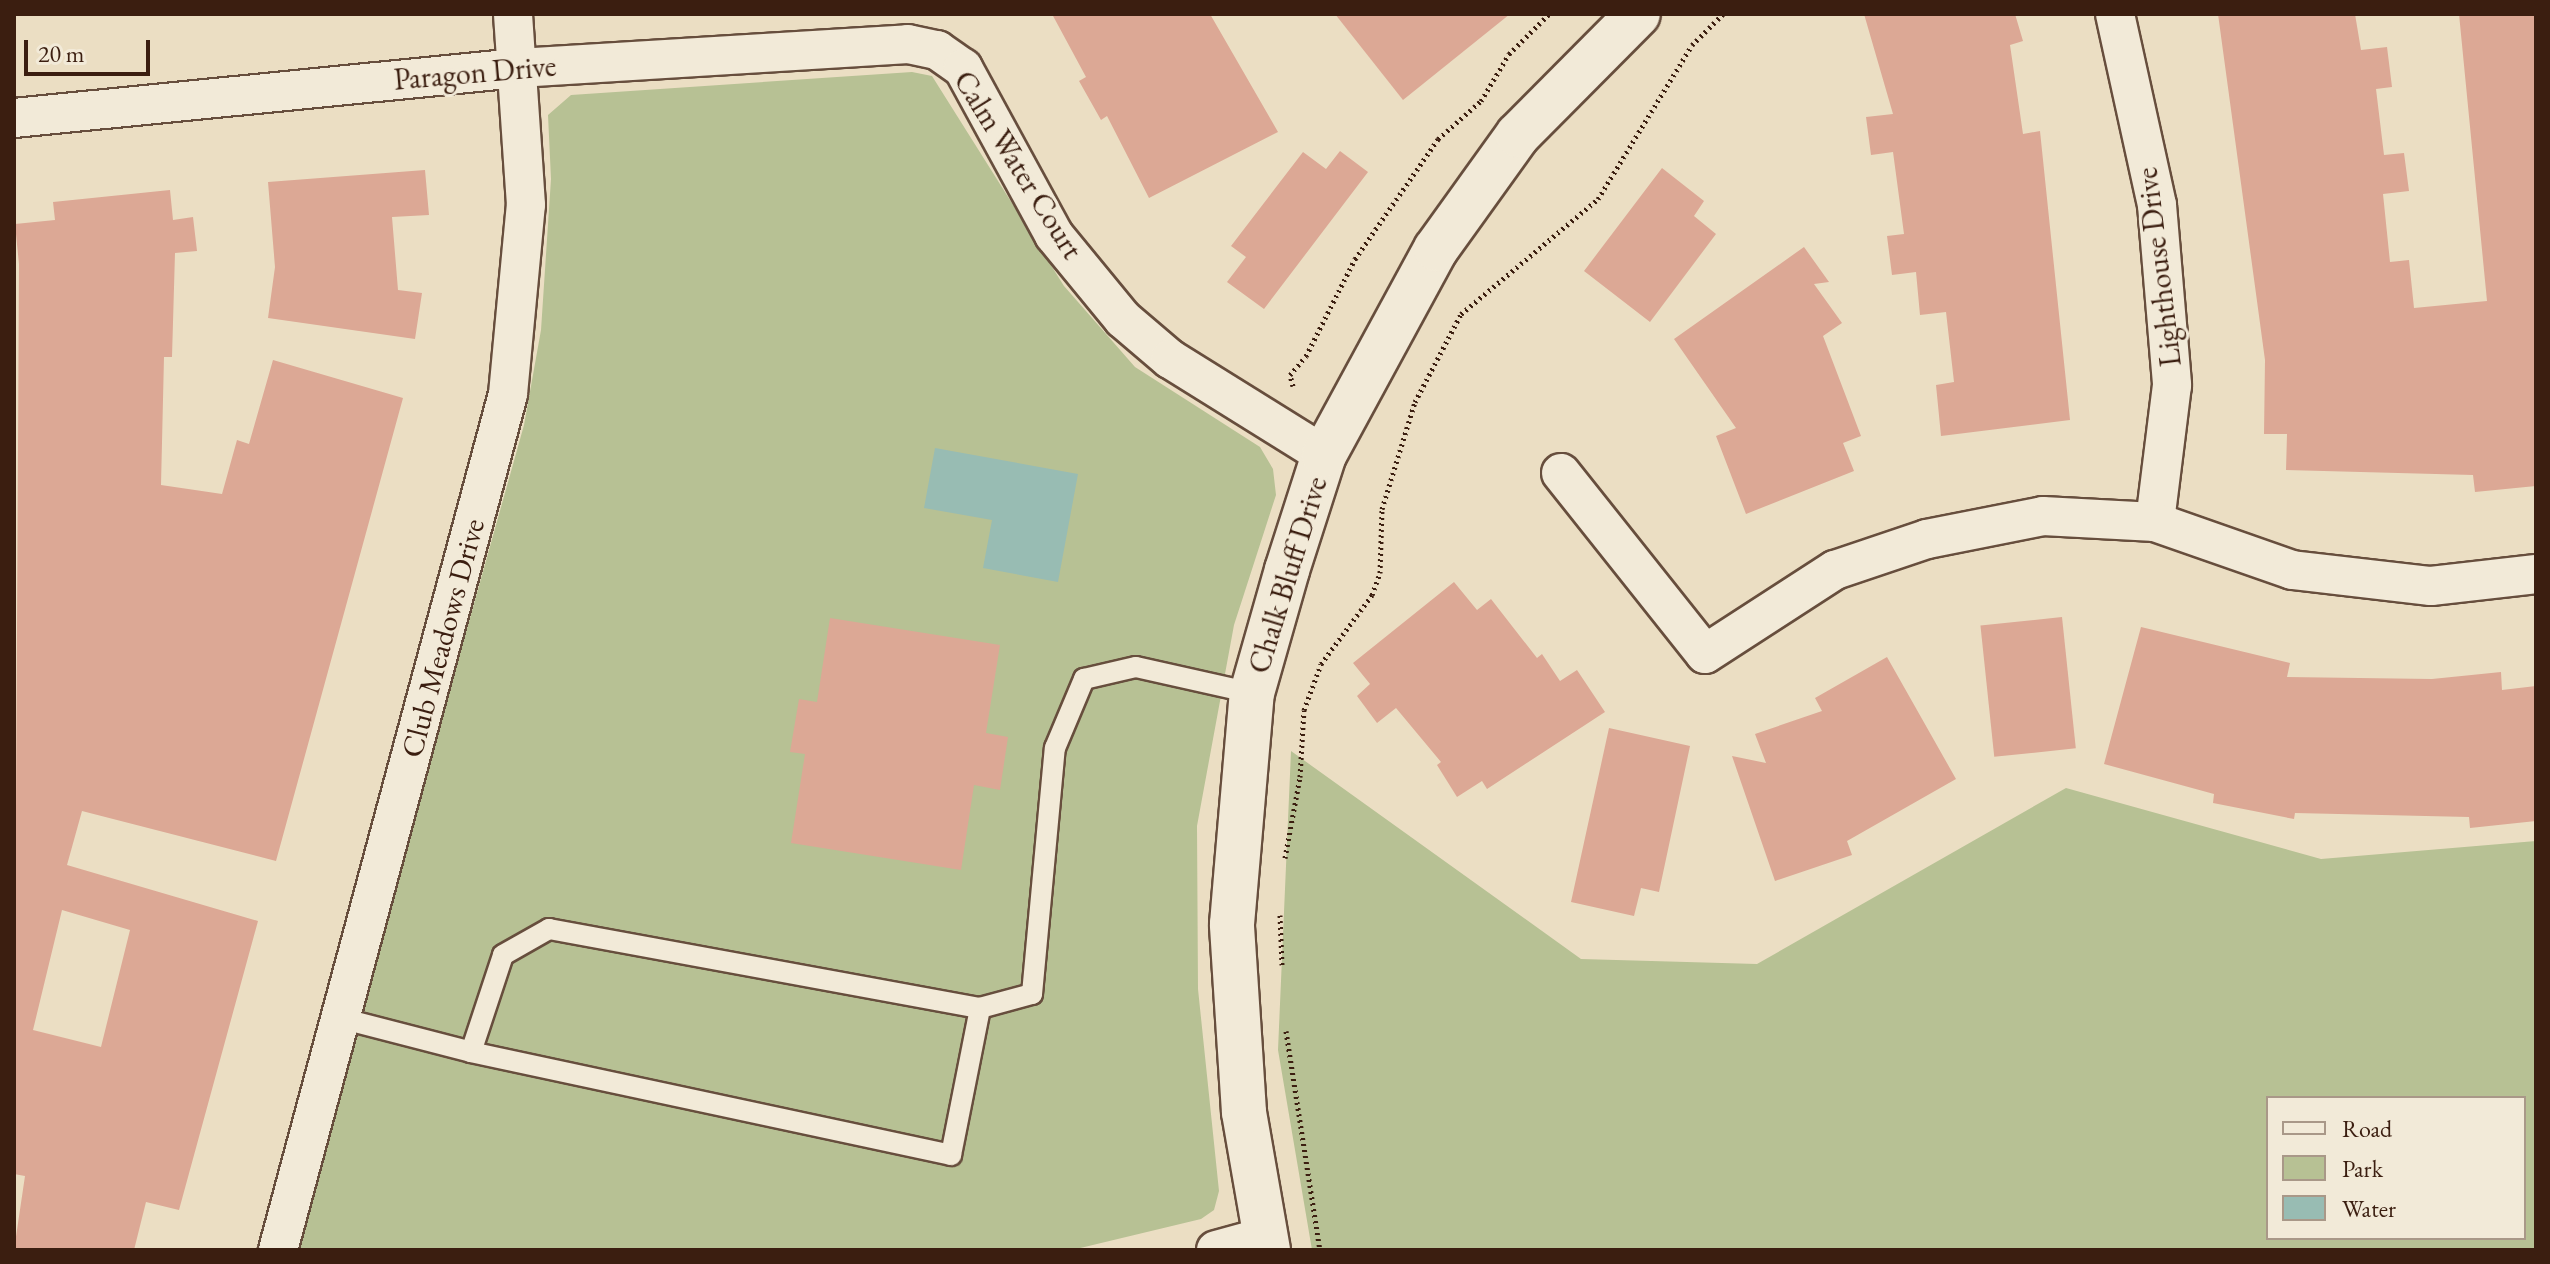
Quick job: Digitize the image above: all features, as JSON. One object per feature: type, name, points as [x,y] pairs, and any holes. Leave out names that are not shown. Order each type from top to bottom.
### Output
[{"type":"street","name":"Club Meadows Drive","points":[[278,1250],[508,394],[526,205],[513,14]]},
{"type":"street","name":"Chalk Bluff Drive","points":[[1266,1244],[1244,1112],[1232,924],[1252,693],[1324,455],[1377,349],[1454,224],[1518,135],[1638,14]]},
{"type":"street","name":"Lighthouse Drive","points":[[2115,14],[2157,205],[2172,385],[2155,522]]},
{"type":"street","name":"Paragon Drive","points":[[14,118],[518,68],[908,44],[937,50]]},
{"type":"street","name":"Calm Water Court","points":[[937,50],[963,68],[1054,235],[1123,319],[1170,359],[1324,455]]},
{"type":"street","points":[[1561,473],[1705,654],[1835,570],[1927,539],[2043,516],[2155,522],[2292,570],[2431,586],[2536,574]]},
{"type":"street","points":[[1216,1250],[1266,1244]]},
{"type":"lane","points":[[471,1052],[503,955],[549,929],[980,1008],[1032,994],[1055,748],[1084,679],[1136,667],[1252,693]]},
{"type":"lane","points":[[340,1018],[471,1052],[951,1155],[980,1008]]},
{"type":"path","points":[[1295,395],[1290,375],[1306,356],[1355,259],[1438,139],[1481,101],[1509,54],[1549,14]]},
{"type":"path","points":[[1284,862],[1300,777],[1304,710],[1321,664],[1372,595],[1380,573],[1382,509],[1428,377],[1461,314],[1598,199],[1692,45],[1723,14]]},
{"type":"path","points":[[1279,905],[1283,982]]},
{"type":"path","points":[[1286,1028],[1320,1250]]},
{"type":"green space","points":[[912,72],[932,76],[1064,286],[1135,367],[1260,447],[1273,469],[1276,495],[1234,625],[1197,826],[1198,989],[1219,1191],[1214,1210],[1201,1219],[1072,1250],[293,1250],[524,425],[541,330],[551,179],[548,115],[571,95]]},
{"type":"green space","points":[[1291,751],[1581,959],[1757,964],[2066,788],[2321,859],[2536,841],[2536,1250],[1312,1250],[1278,1050]]},
{"type":"water","points":[[935,448],[1078,474],[1058,582],[983,568],[992,520],[924,508]]},
{"type":"building","points":[[1052,14],[1210,14],[1278,132],[1149,198],[1107,116],[1101,120],[1079,81],[1086,77]]},
{"type":"building","points":[[1335,14],[1510,14],[1403,100]]},
{"type":"building","points":[[1864,14],[2015,14],[2023,41],[2010,45],[2023,134],[2040,131],[2070,420],[1941,436],[1936,385],[1954,382],[1946,312],[1920,315],[1916,272],[1892,275],[1887,236],[1904,234],[1893,152],[1871,155],[1866,117],[1893,114]]},
{"type":"building","points":[[2218,14],[2355,14],[2361,50],[2387,47],[2392,87],[2376,89],[2384,155],[2404,153],[2409,191],[2383,194],[2390,262],[2409,260],[2414,308],[2487,301],[2459,14],[2536,14],[2536,486],[2475,492],[2473,475],[2286,470],[2287,434],[2264,434],[2265,360]]},
{"type":"building","points":[[1340,151],[1368,172],[1264,309],[1227,282],[1246,257],[1231,246],[1303,152],[1326,169]]},
{"type":"building","points":[[1662,168],[1704,201],[1694,216],[1716,234],[1650,322],[1584,271]]},
{"type":"building","points":[[425,170],[429,215],[392,217],[398,290],[422,293],[415,339],[268,318],[275,267],[268,182]]},
{"type":"building","points":[[170,190],[173,220],[193,217],[197,251],[175,253],[172,357],[164,357],[161,485],[222,494],[237,440],[249,444],[273,360],[403,398],[276,861],[82,811],[67,865],[258,921],[179,1210],[146,1202],[134,1250],[14,1250],[25,1176],[14,1174],[19,264],[15,224],[55,220],[53,202]],"holes":[[[62,910],[130,930],[101,1047],[33,1030]]]},
{"type":"building","points":[[1804,247],[1829,282],[1814,284],[1842,323],[1823,336],[1861,436],[1843,443],[1854,471],[1746,514],[1716,436],[1736,428],[1674,339]]},
{"type":"building","points":[[1454,582],[1477,610],[1491,599],[1537,658],[1542,654],[1560,681],[1577,670],[1605,712],[1487,789],[1482,781],[1457,797],[1437,765],[1441,762],[1396,708],[1377,723],[1357,696],[1370,684],[1353,663]]},
{"type":"building","points":[[2062,617],[2076,748],[1994,757],[1980,626]]},
{"type":"building","points":[[830,618],[1000,645],[986,733],[1008,737],[1000,790],[974,785],[961,870],[791,843],[805,754],[790,752],[799,699],[817,702]]},
{"type":"building","points":[[2141,627],[2290,663],[2287,677],[2432,679],[2501,672],[2502,690],[2536,686],[2536,821],[2470,828],[2469,817],[2295,813],[2294,819],[2213,803],[2214,794],[2104,764]]},
{"type":"building","points":[[1887,657],[1956,779],[1847,841],[1852,855],[1775,881],[1732,756],[1766,763],[1755,734],[1822,711],[1815,698]]},
{"type":"building","points":[[1609,728],[1690,746],[1659,892],[1641,888],[1634,916],[1571,902]]}]
